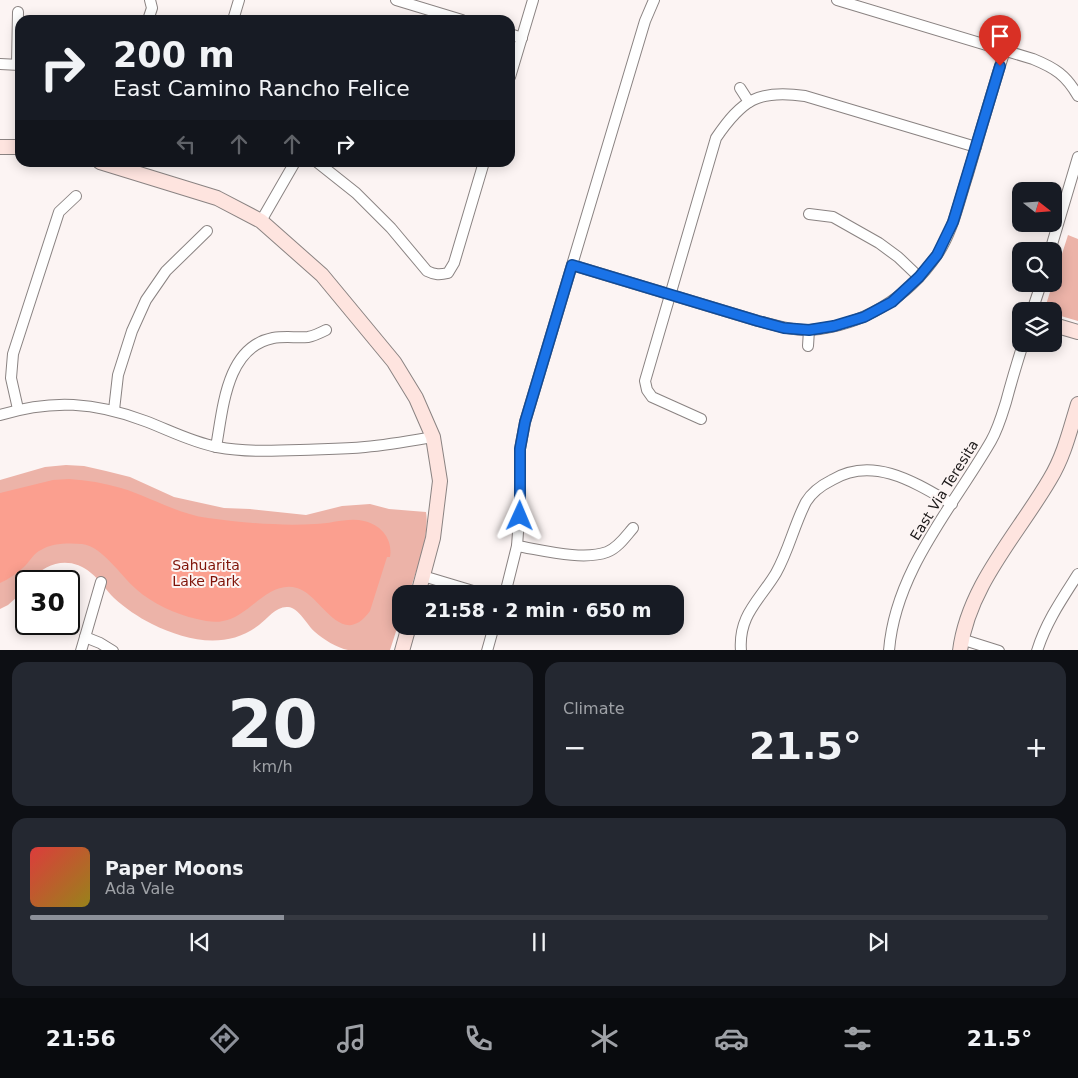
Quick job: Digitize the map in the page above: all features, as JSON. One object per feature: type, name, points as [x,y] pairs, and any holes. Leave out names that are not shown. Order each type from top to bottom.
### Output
[{"type":"street","points":[[150,0],[152,8],[150,15]]},
{"type":"street","points":[[234,15],[239,0]]},
{"type":"street","points":[[396,0],[446,15]]},
{"type":"street","points":[[515,61],[533,0]]},
{"type":"street","points":[[507,585],[517,546],[520,505],[520,449],[525,422],[645,21],[654,0]]},
{"type":"street","points":[[837,0],[1005,50],[1050,66],[1071,83],[1078,96]]},
{"type":"street","points":[[515,36],[522,38]]},
{"type":"street","points":[[572,265],[784,328],[809,330],[834,326],[864,317],[892,302],[919,277],[937,255],[953,222],[1005,50]]},
{"type":"street","points":[[0,64],[15,65]]},
{"type":"street","points":[[740,88],[749,102]]},
{"type":"street","points":[[701,419],[652,397],[647,390],[645,381],[716,138],[731,116],[749,102],[768,95],[788,94],[804,96],[976,147]]},
{"type":"street","points":[[0,147],[15,147]]},
{"type":"street","points":[[1053,242],[1078,157]]},
{"type":"street","points":[[116,167],[217,198],[261,221],[322,275],[394,362],[416,398],[433,437],[440,481],[434,538],[420,585]]},
{"type":"street","points":[[261,221],[293,167]]},
{"type":"street","points":[[323,167],[356,193],[391,228],[427,271],[442,275],[448,273],[454,263],[483,167]]},
{"type":"street","points":[[18,409],[11,378],[13,354],[59,212],[76,196]]},
{"type":"street","points":[[809,214],[833,217],[879,243],[898,256],[919,277]]},
{"type":"street","points":[[114,410],[118,375],[132,331],[146,300],[166,271],[207,231]]},
{"type":"street","points":[[272,326],[274,338]]},
{"type":"street","points":[[1062,327],[1078,332]]},
{"type":"street","points":[[216,446],[229,380],[240,359],[258,343],[274,338],[309,337],[326,330]]},
{"type":"street","points":[[808,346],[809,330]]},
{"type":"street","name":"East Via Teresita","points":[[889,650],[897,612],[905,587],[920,555],[993,439],[1021,352]]},
{"type":"street","points":[[0,415],[18,409],[78,404],[114,410],[184,437],[238,450],[264,451],[364,447],[433,437]]},
{"type":"street","points":[[999,650],[960,645],[972,608],[984,581],[1051,478],[1063,453],[1078,404]]},
{"type":"street","points":[[741,650],[743,624],[751,608],[776,574],[788,550],[807,501],[820,487],[840,475],[859,470],[877,470],[898,476],[928,489],[952,504]]},
{"type":"street","points":[[517,546],[590,556],[608,552],[620,543],[633,528]]},
{"type":"street","points":[[1037,650],[1042,634],[1050,619],[1078,574]]},
{"type":"street","points":[[423,576],[452,585]]},
{"type":"street","points":[[81,650],[101,582]]},
{"type":"street","points":[[402,650],[406,635]]},
{"type":"street","points":[[487,650],[491,635]]},
{"type":"street","points":[[85,637],[113,650]]},
{"type":"green space","points":[[1068,235],[1078,239],[1078,321],[1062,316],[1062,302],[1047,302],[1050,292],[1062,292],[1062,254]]},
{"type":"green space","name":"Sahuarita Lake Park","points":[[84,466],[130,477],[174,497],[224,508],[306,515],[342,506],[370,504],[389,509],[426,512],[427,521],[422,553],[412,585],[392,585],[392,635],[395,635],[390,650],[348,650],[339,647],[318,635],[296,610],[288,607],[276,610],[247,633],[234,638],[206,640],[179,635],[152,624],[127,609],[91,573],[76,564],[67,563],[51,565],[43,570],[15,570],[15,599],[0,609],[0,480],[45,467]]},
{"type":"shaded area","name":"Sahuarita Lake Park","points":[[53,480],[82,480],[121,488],[186,513],[208,518],[288,525],[321,524],[352,520],[364,521],[376,526],[385,534],[390,545],[390,557],[387,557],[370,611],[360,622],[350,625],[340,623],[332,617],[306,592],[297,588],[287,587],[277,589],[241,613],[223,621],[200,620],[189,617],[165,608],[150,599],[136,589],[97,550],[82,544],[60,544],[45,548],[36,553],[20,570],[15,570],[15,574],[10,578],[0,583],[0,493]]},
{"type":"route","points":[[520,516],[520,449],[525,422],[572,265],[784,328],[809,330],[834,326],[864,317],[892,302],[919,277],[937,255],[953,222],[1000,66]]}]
